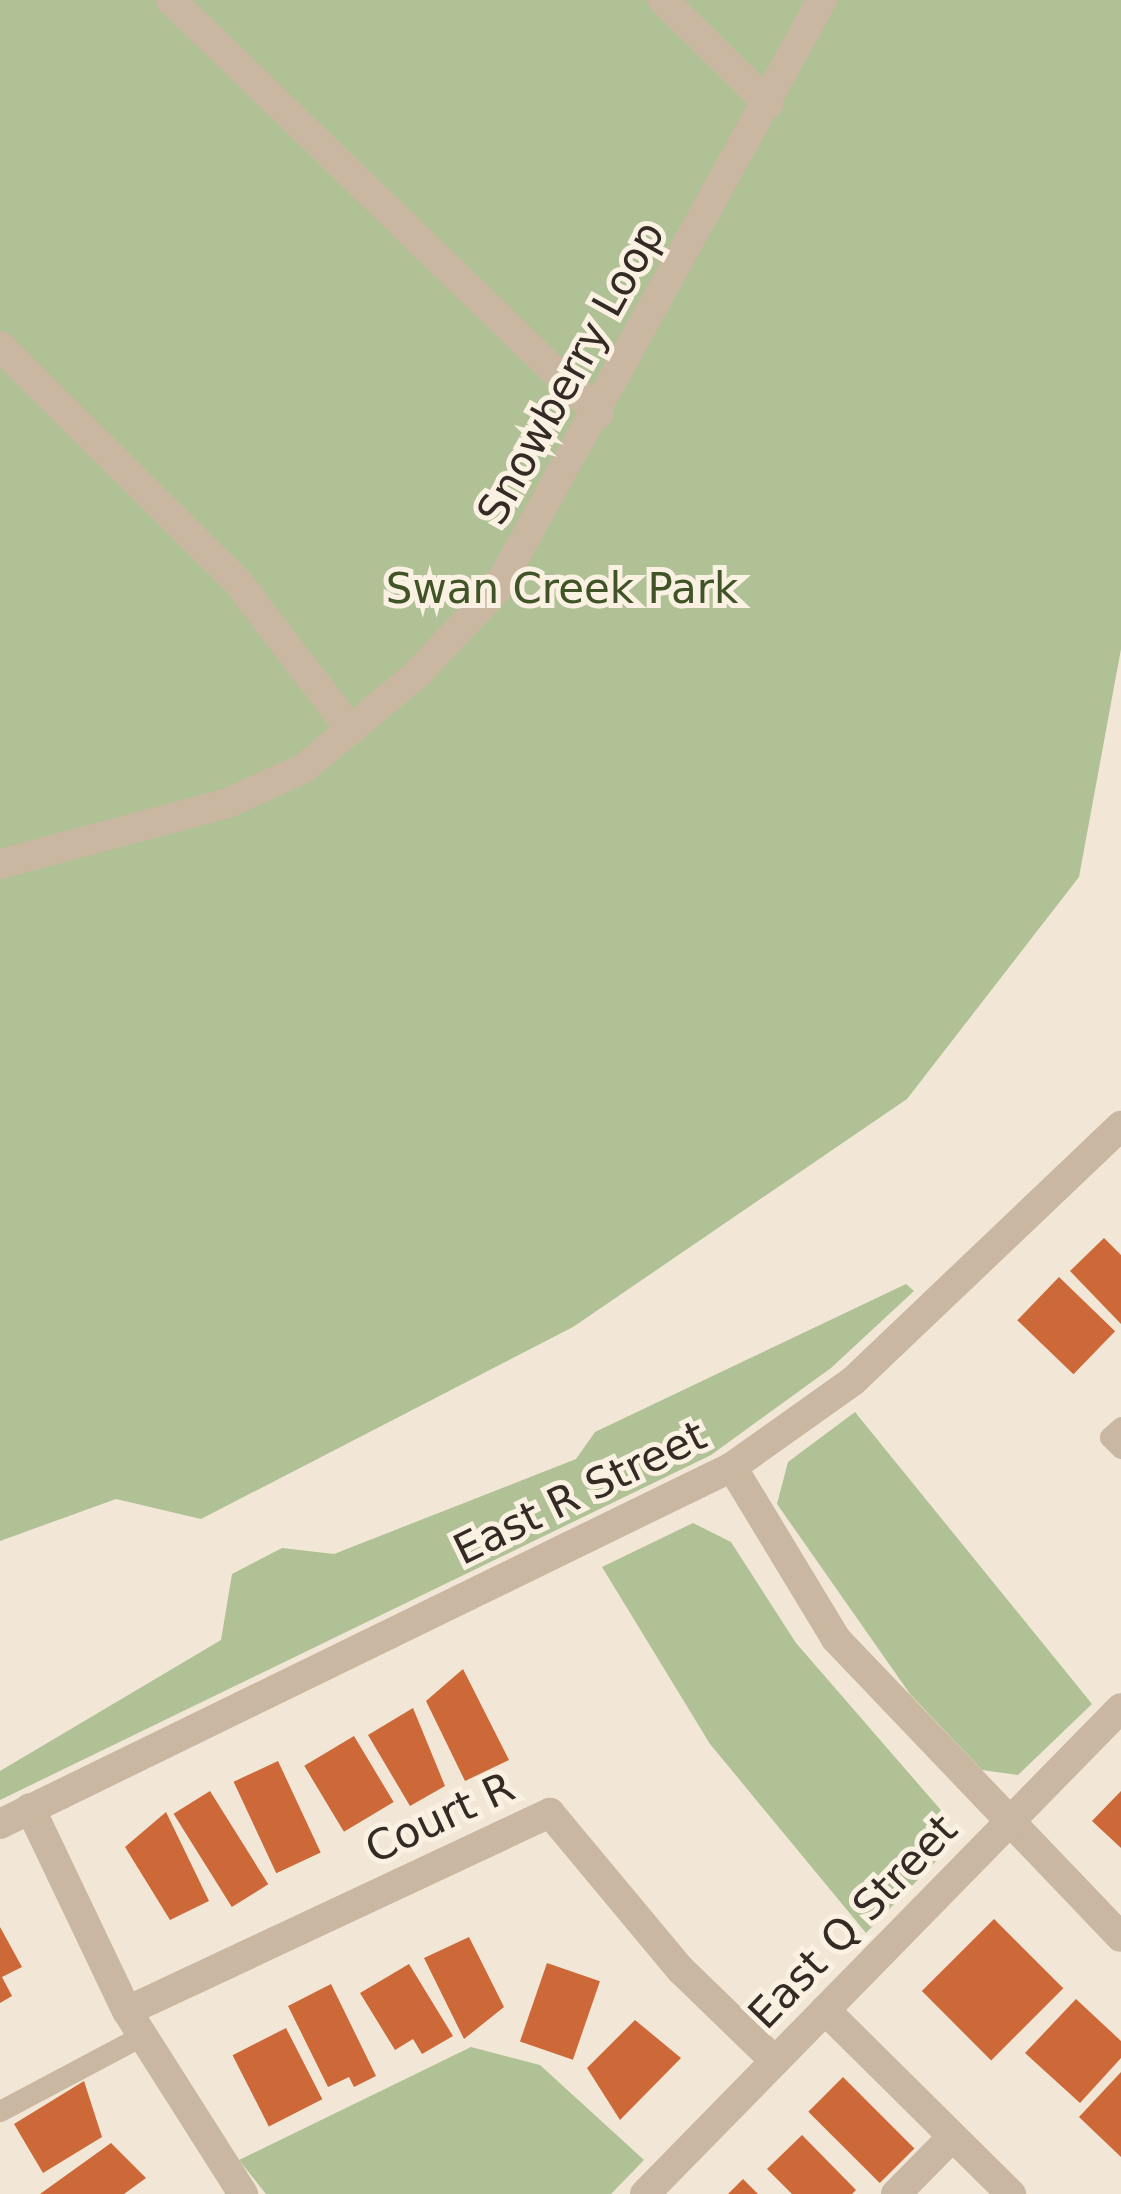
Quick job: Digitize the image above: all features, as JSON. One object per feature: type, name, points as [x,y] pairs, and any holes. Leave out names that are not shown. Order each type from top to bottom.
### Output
[{"type":"street","points":[[171,0],[598,414]]},
{"type":"street","points":[[663,0],[769,104]]},
{"type":"street","name":"Snowberry Loop","points":[[0,864],[227,803],[304,768],[352,730],[497,589],[598,414],[822,0]]},
{"type":"street","points":[[0,346],[237,581],[352,730]]},
{"type":"street","name":"East R Street","points":[[0,1824],[731,1467],[853,1381],[1121,1126]]},
{"type":"street","points":[[731,1467],[836,1639],[1006,1825],[1121,1937]]},
{"type":"street","name":"East Q Street","points":[[644,2194],[1121,1708]]},
{"type":"street","points":[[31,1808],[134,2024],[243,2194]]},
{"type":"street","name":"Court R","points":[[134,2024],[550,1813],[681,1970],[776,2061]]},
{"type":"street","points":[[825,2010],[1011,2194]]},
{"type":"street","points":[[896,2194],[952,2137]]},
{"type":"lane","points":[[1121,1427],[1110,1437],[1121,1448]]},
{"type":"lane","points":[[0,2110],[134,2024]]},
{"type":"green space","name":"Swan Creek Park","points":[[0,0],[1121,0],[1121,649],[1079,877],[907,1099],[573,1327],[201,1519],[116,1499],[0,1541]]},
{"type":"green space","points":[[906,1284],[914,1291],[831,1368],[711,1455],[0,1800],[0,1771],[221,1640],[232,1574],[282,1548],[334,1554],[576,1459],[595,1432]]},
{"type":"green space","points":[[855,1412],[1092,1704],[1018,1775],[982,1770],[910,1694],[777,1504],[788,1462]]},
{"type":"green space","points":[[693,1523],[731,1542],[796,1643],[946,1816],[943,1854],[866,1933],[710,1744],[602,1567]]},
{"type":"green space","points":[[471,2047],[540,2065],[644,2160],[611,2194],[266,2194],[239,2160]]},
{"type":"building","points":[[1104,1238],[1121,1255],[1121,1324],[1070,1271]]},
{"type":"building","points":[[1059,1277],[1115,1331],[1073,1374],[1017,1320]]},
{"type":"building","points":[[463,1669],[509,1760],[465,1781],[426,1701]]},
{"type":"building","points":[[413,1708],[445,1786],[410,1806],[368,1735]]},
{"type":"building","points":[[354,1736],[394,1802],[344,1832],[304,1766]]},
{"type":"building","points":[[278,1761],[321,1853],[276,1873],[234,1782]]},
{"type":"building","points":[[210,1791],[268,1884],[232,1907],[174,1814]]},
{"type":"building","points":[[1121,1791],[1121,1848],[1092,1821]]},
{"type":"building","points":[[166,1812],[209,1901],[170,1920],[125,1847]]},
{"type":"building","points":[[994,1919],[1063,1988],[991,2060],[922,1991]]},
{"type":"building","points":[[0,1927],[22,1967],[2,1977],[12,1996],[0,2003]]},
{"type":"building","points":[[469,1937],[504,2007],[464,2039],[424,1958]]},
{"type":"building","points":[[547,1963],[600,1981],[573,2060],[520,2041]]},
{"type":"building","points":[[409,1964],[453,2036],[422,2054],[413,2039],[395,2050],[360,1993]]},
{"type":"building","points":[[331,1984],[376,2076],[354,2087],[349,2077],[328,2087],[288,2006]]},
{"type":"building","points":[[1076,1999],[1121,2041],[1121,2058],[1080,2103],[1025,2053]]},
{"type":"building","points":[[635,2020],[681,2058],[620,2120],[587,2068]]},
{"type":"building","points":[[286,2028],[322,2099],[269,2127],[233,2055]]},
{"type":"building","points":[[1121,2072],[1121,2157],[1079,2117]]},
{"type":"building","points":[[843,2077],[914,2148],[880,2183],[808,2112]]},
{"type":"building","points":[[84,2081],[102,2137],[43,2173],[14,2124]]},
{"type":"building","points":[[802,2135],[856,2190],[852,2194],[792,2194],[767,2169]]},
{"type":"building","points":[[111,2143],[146,2178],[124,2194],[40,2194]]},
{"type":"building","points":[[743,2179],[758,2194],[728,2194]]}]
